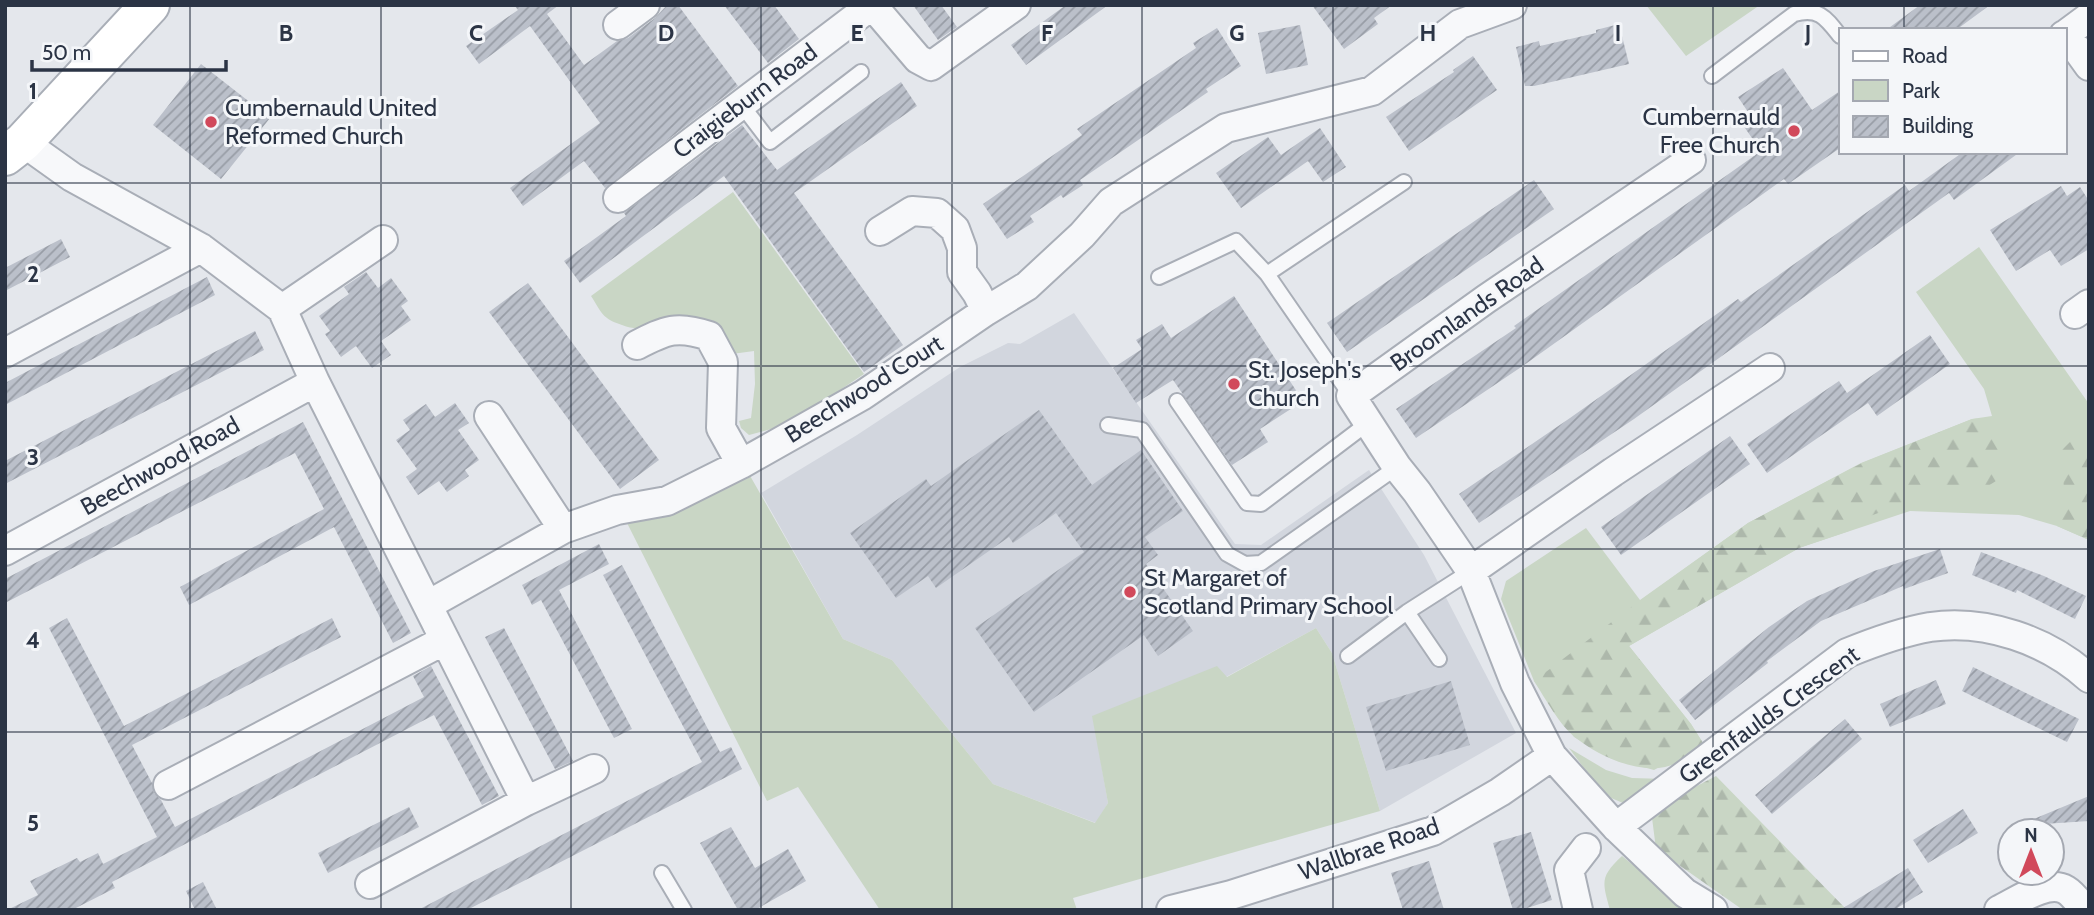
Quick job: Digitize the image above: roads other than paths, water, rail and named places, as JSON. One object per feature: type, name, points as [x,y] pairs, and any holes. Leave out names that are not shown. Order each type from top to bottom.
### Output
[{"type":"street","points":[[618,25],[645,5]]},
{"type":"street","name":"Craigieburn Road","points":[[618,198],[872,5],[918,59],[931,66],[1016,5]]},
{"type":"street","name":"Beechwood Court","points":[[428,605],[563,529],[617,510],[667,501],[741,464],[863,395],[1027,286],[1082,235],[1111,202],[1226,128],[1372,91],[1460,24],[1512,5]]},
{"type":"street","points":[[150,6],[14,149],[72,177],[201,248],[282,309],[526,801]]},
{"type":"street","points":[[2066,34],[2089,17]]},
{"type":"street","points":[[2066,36],[2089,66]]},
{"type":"street","name":"Broomlands Road","points":[[1351,396],[1495,293],[1691,160]]},
{"type":"street","points":[[880,231],[912,211],[937,213],[955,229],[962,248],[962,272],[986,311]]},
{"type":"street","points":[[282,309],[383,240]]},
{"type":"street","points":[[5,353],[201,248]]},
{"type":"street","points":[[637,345],[666,331],[689,329],[709,336],[723,362],[721,428],[741,464]]},
{"type":"street","points":[[1471,571],[1613,472],[1770,368]]},
{"type":"street","name":"Beechwood Road","points":[[5,551],[316,382]]},
{"type":"street","points":[[1351,396],[1396,467],[1417,492],[1471,571],[1515,683],[1552,756],[1616,827],[1685,894],[1713,910]]},
{"type":"street","points":[[489,416],[563,529]]},
{"type":"street","name":"Greenfaulds Crescent","points":[[1616,827],[1847,653],[1885,638],[1931,627],[1972,627],[2024,637],[2070,660],[2089,678]]},
{"type":"street","points":[[168,785],[445,640]]},
{"type":"street","name":"Wallbrae Road","points":[[1171,910],[1234,902],[1433,831],[1500,792],[1552,756]]},
{"type":"street","points":[[370,884],[526,801],[594,769]]},
{"type":"street","points":[[1578,910],[1569,870],[1586,848]]},
{"type":"street","points":[[1999,910],[2044,889],[2057,887],[2068,890],[2085,910]]},
{"type":"lane","points":[[1713,76],[1794,14],[1808,10],[1825,17],[1839,35]]},
{"type":"lane","points":[[741,104],[770,142],[861,72]]},
{"type":"lane","points":[[1267,274],[1404,182]]},
{"type":"lane","points":[[1159,276],[1236,241],[1267,274],[1351,396]]},
{"type":"lane","points":[[1177,401],[1247,503],[1261,504],[1368,423]]},
{"type":"lane","points":[[1108,425],[1142,430],[1227,554],[1245,564],[1261,563],[1396,467]]},
{"type":"lane","points":[[1348,656],[1471,571]]},
{"type":"lane","points":[[1408,612],[1439,659]]},
{"type":"lane","points":[[662,873],[684,910]]},
{"type":"place","name":"Cumbernauld United Reformed Church","points":[[211,122]]},
{"type":"place","name":"Cumbernauld Free Church","points":[[1794,131]]},
{"type":"place","name":"St. Joseph's Church","points":[[1234,384]]},
{"type":"place","name":"St Margaret of Scotland Primary School","points":[[1130,592]]}]
